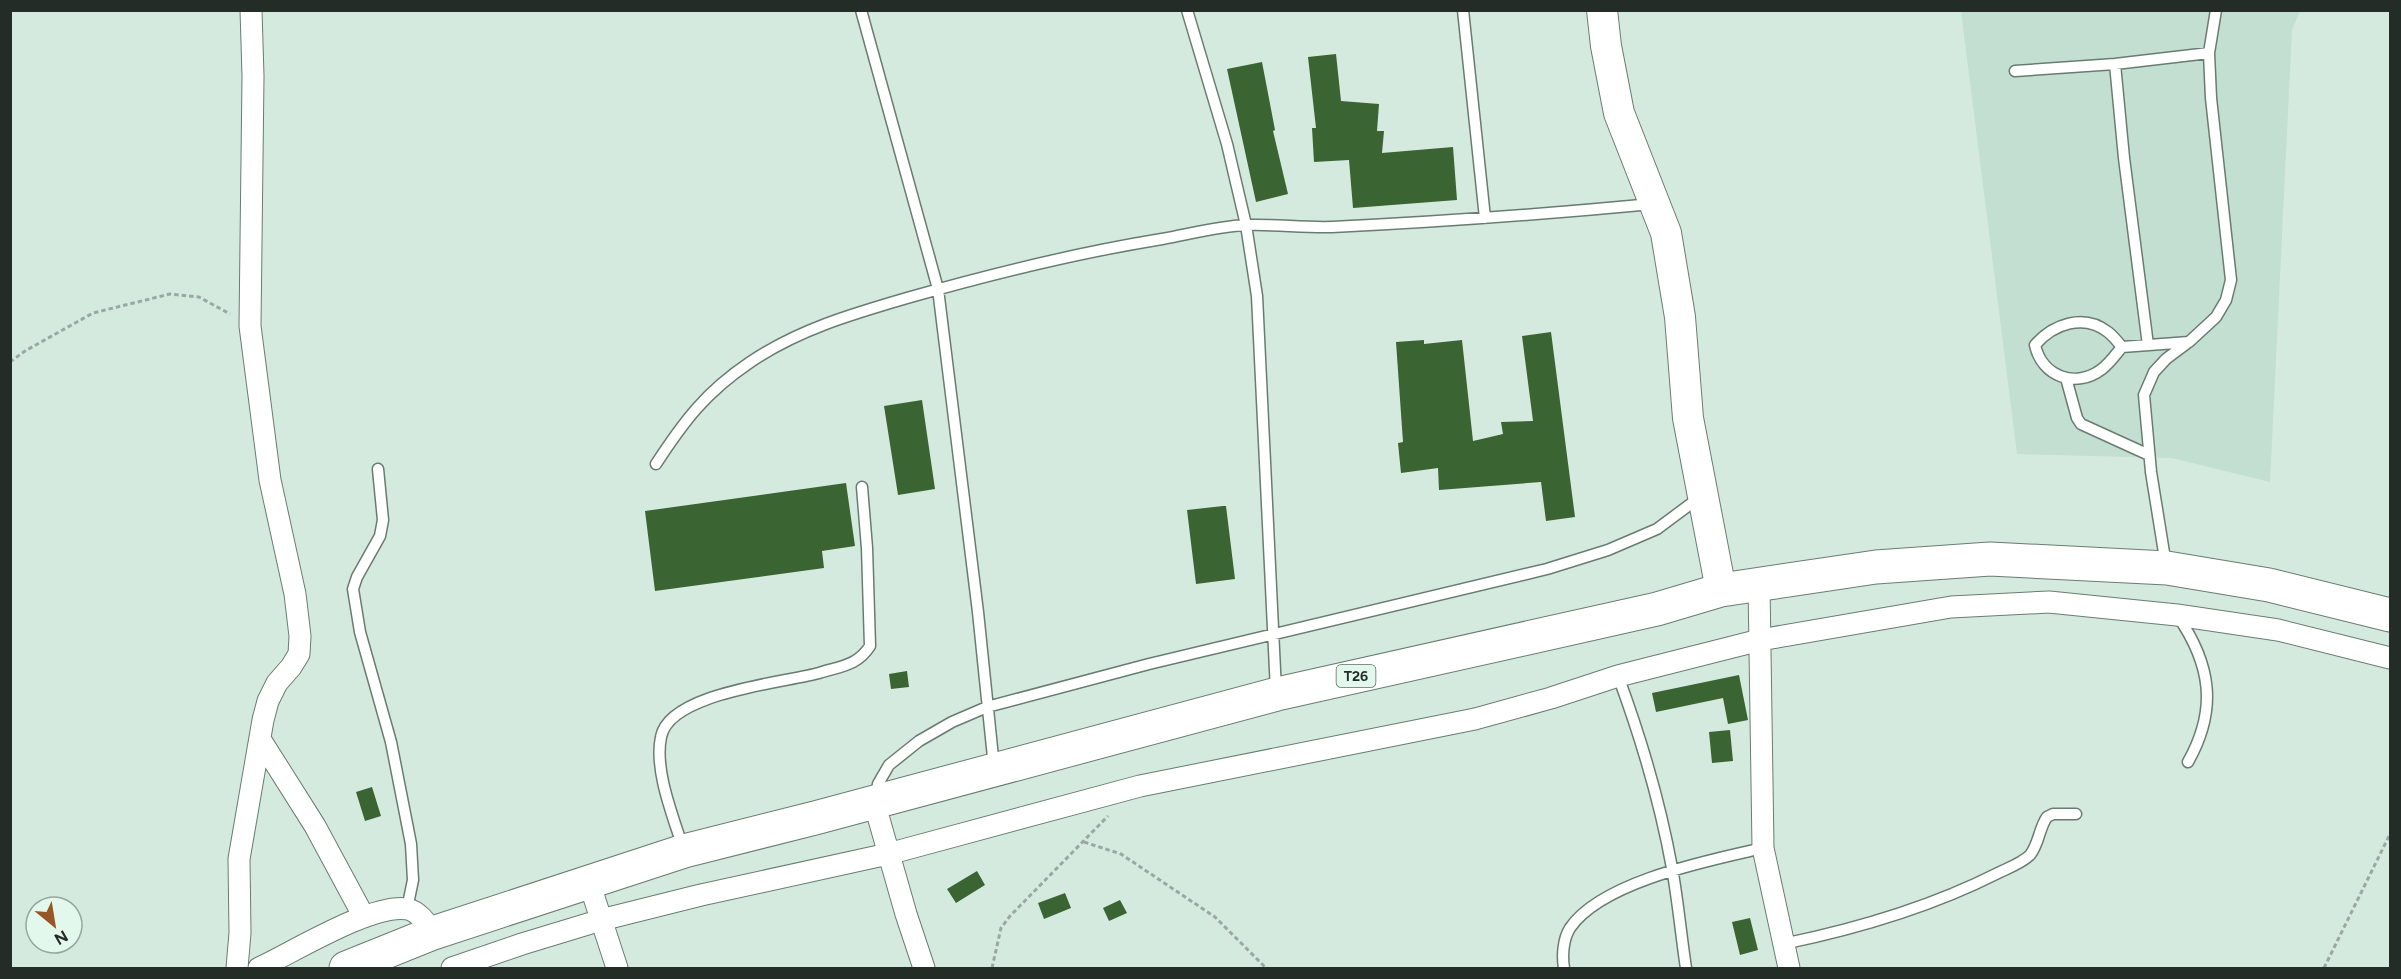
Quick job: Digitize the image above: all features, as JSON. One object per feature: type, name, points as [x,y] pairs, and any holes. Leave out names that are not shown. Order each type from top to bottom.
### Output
[{"type":"highway","name":"T26","points":[[346,969],[433,933],[684,851],[1277,694],[1657,609],[1721,590],[1876,567],[1990,559],[2167,568],[2269,585],[2391,615]]},
{"type":"street","points":[[237,969],[240,933],[239,859],[260,739],[268,701],[277,683],[299,654],[300,636],[295,594],[270,480],[250,326],[253,76],[251,10]]},
{"type":"street","points":[[1602,10],[1618,113],[1652,204],[1666,233],[1680,317],[1688,418],[1721,590]]},
{"type":"street","points":[[1760,585],[1763,848],[1788,969]]},
{"type":"street","points":[[452,969],[522,944],[601,920],[701,895],[888,854],[1140,786],[1475,719],[1618,676],[1760,640],[1951,607],[2049,602],[2177,615],[2278,630],[2391,658]]},
{"type":"street","points":[[260,739],[315,826],[364,917]]},
{"type":"street","points":[[874,802],[924,969]]},
{"type":"street","points":[[589,882],[617,969]]},
{"type":"street","points":[[259,969],[364,917],[387,910],[407,909],[424,921],[433,933]]},
{"type":"lane","points":[[861,10],[938,289],[994,770]]},
{"type":"lane","points":[[1187,10],[1227,144],[1246,225],[1257,296],[1277,694]]},
{"type":"lane","points":[[1463,10],[1485,218]]},
{"type":"lane","points":[[2167,568],[2149,454],[2144,395],[2146,386],[2154,372],[2166,359],[2216,317],[2226,300],[2231,280],[2211,98],[2209,53],[2216,10]]},
{"type":"lane","points":[[2014,71],[2115,64],[2209,53]]},
{"type":"lane","points":[[2115,64],[2124,158],[2148,345]]},
{"type":"lane","points":[[656,464],[684,421],[715,389],[750,362],[792,337],[853,314],[938,289],[1121,246],[1246,225],[1330,227],[1485,218],[1652,204]]},
{"type":"lane","points":[[2122,347],[2108,332],[2088,322],[2066,323],[2045,334],[2035,345],[2038,358],[2050,372],[2066,378],[2087,377],[2102,369],[2122,347],[2190,341]]},
{"type":"lane","points":[[2066,378],[2077,418],[2081,424],[2149,454]]},
{"type":"lane","points":[[378,469],[382,528],[353,589],[360,632],[391,742],[411,844],[413,880],[407,909]]},
{"type":"lane","points":[[684,851],[669,803],[660,762],[661,736],[667,722],[680,710],[717,696],[806,676],[847,664],[862,657],[870,646],[868,558],[862,487]]},
{"type":"lane","points":[[874,802],[878,784],[889,765],[919,741],[952,722],[987,707],[1149,664],[1547,569],[1608,550],[1657,528],[1703,494]]},
{"type":"lane","points":[[2177,615],[2201,657],[2208,686],[2206,712],[2199,743],[2188,762]]},
{"type":"lane","points":[[1618,676],[1649,769],[1672,869],[1686,969]]},
{"type":"lane","points":[[1783,944],[1882,919],[1981,882],[2030,855],[2037,842],[2041,826],[2047,817],[2054,814],[2076,814]]},
{"type":"lane","points":[[1564,969],[1564,946],[1569,929],[1602,901],[1672,869],[1763,848]]},
{"type":"path","points":[[10,362],[78,319],[93,313],[170,294],[199,297],[250,326]]},
{"type":"path","points":[[992,969],[1001,928],[1010,916],[1112,813]]},
{"type":"path","points":[[2324,969],[2391,834]]},
{"type":"path","points":[[1084,842],[1121,854],[1215,917],[1266,969]]},
{"type":"shaded area","points":[[1961,11],[2300,11],[2292,30],[2270,482],[2172,458],[2017,454]]},
{"type":"building","points":[[1336,54],[1341,101],[1379,104],[1377,131],[1384,131],[1382,153],[1453,147],[1457,200],[1353,208],[1349,160],[1314,162],[1312,128],[1316,128],[1308,57]]},
{"type":"building","points":[[1262,62],[1275,130],[1273,131],[1288,194],[1256,202],[1227,69]]},
{"type":"building","points":[[1551,332],[1575,517],[1546,521],[1541,482],[1439,490],[1438,468],[1401,473],[1398,443],[1403,442],[1396,342],[1424,340],[1424,344],[1462,340],[1473,441],[1503,434],[1501,422],[1533,421],[1522,336]]},
{"type":"building","points":[[922,400],[935,489],[898,495],[884,406]]},
{"type":"building","points":[[846,483],[855,546],[822,551],[824,568],[655,591],[645,511]]},
{"type":"building","points":[[1226,506],[1235,579],[1196,584],[1187,510]]},
{"type":"building","points":[[907,671],[909,687],[891,689],[889,674]]},
{"type":"building","points":[[1739,675],[1748,720],[1728,724],[1723,698],[1656,712],[1652,693]]},
{"type":"building","points":[[1730,730],[1733,761],[1712,763],[1709,732]]},
{"type":"building","points":[[372,787],[381,816],[365,821],[356,792]]},
{"type":"building","points":[[977,871],[985,885],[956,903],[947,889]]},
{"type":"building","points":[[1065,893],[1071,908],[1044,919],[1038,903]]},
{"type":"building","points":[[1120,900],[1127,913],[1109,921],[1103,908]]},
{"type":"building","points":[[1750,918],[1758,950],[1740,955],[1732,922]]}]
